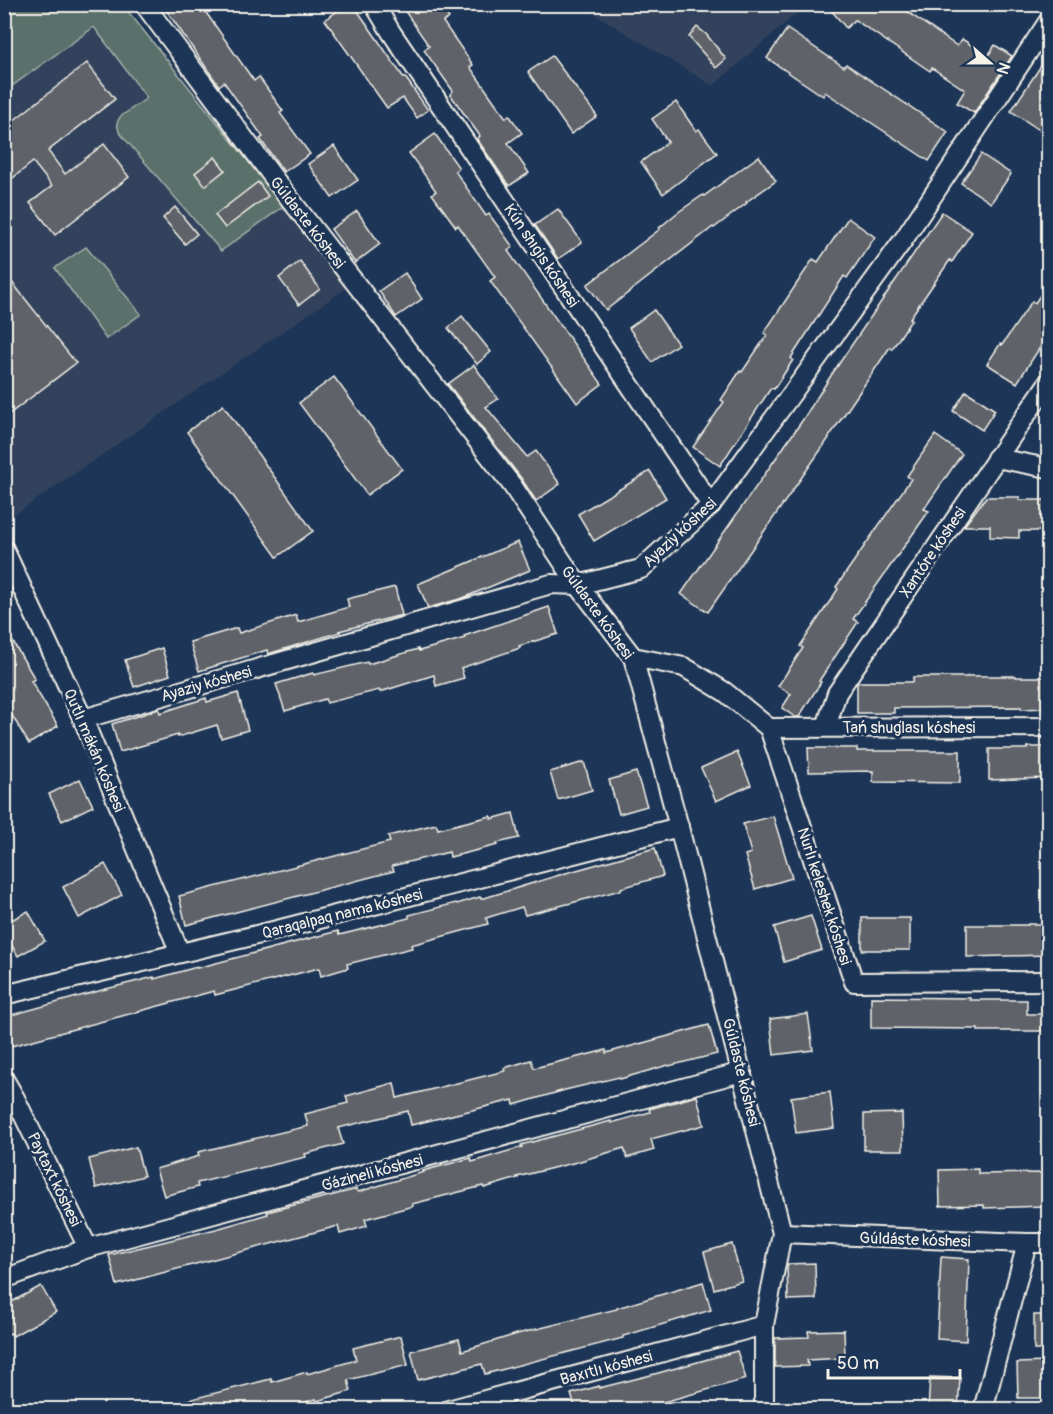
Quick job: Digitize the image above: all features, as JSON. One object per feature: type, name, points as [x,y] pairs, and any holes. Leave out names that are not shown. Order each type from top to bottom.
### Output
[{"type":"street","name":"Gúldaste kóshesi","points":[[144,4],[283,190],[512,485],[578,585],[633,657],[680,827],[782,1233],[765,1325],[764,1410]]},
{"type":"street","name":"Kún shıǵıs kóshesi","points":[[374,4],[397,42],[711,505]]},
{"type":"street","name":"Ayaziy kóshesi","points":[[83,719],[551,584],[578,585],[640,569],[711,505],[904,239],[1048,22]]},
{"type":"street","name":"Xantóre kóshesi","points":[[826,727],[837,693],[1048,383]]},
{"type":"street","points":[[996,458],[1048,468]]},
{"type":"street","name":"Qutlı mákán kóshesi","points":[[4,549],[83,719],[180,953]]},
{"type":"street","points":[[633,657],[684,667],[725,692],[769,728]]},
{"type":"street","name":"Tań shuǵlası kóshesi","points":[[769,728],[1048,727]]},
{"type":"street","name":"Nurlı keleshek kóshesi","points":[[769,728],[854,982],[1048,981]]},
{"type":"street","name":"Qaraqalpaq nama kóshesi","points":[[4,995],[297,925],[680,827]]},
{"type":"street","name":"Ǵázineli kóshesi","points":[[4,1279],[88,1248],[742,1072]]},
{"type":"street","name":"Paytaxt kóshesi","points":[[4,1079],[88,1248]]},
{"type":"street","name":"Gúldáste kóshesi","points":[[782,1233],[1048,1243]]},
{"type":"street","points":[[983,1410],[1027,1243]]},
{"type":"street","name":"Baxıtlı kóshesi","points":[[448,1410],[765,1325]]},
{"type":"shaded area","points":[[5,5],[123,5],[348,287],[5,521]]},
{"type":"shaded area","points":[[580,5],[806,5],[713,86]]},
{"type":"green space","points":[[5,5],[123,5],[284,206],[221,251],[119,132],[117,123],[120,117],[147,98],[94,27],[5,91]]},
{"type":"green space","points":[[86,247],[141,314],[106,339],[55,268]]},
{"type":"building","points":[[162,4],[200,4],[254,81],[259,77],[283,111],[280,113],[310,154],[284,172],[260,139],[263,137],[224,82],[219,86]]},
{"type":"building","points":[[347,4],[353,4],[428,110],[417,118],[403,98],[387,108],[325,20]]},
{"type":"building","points":[[400,4],[439,4],[449,18],[443,22],[473,65],[470,67],[506,118],[509,115],[522,133],[508,143],[529,173],[509,186],[477,139],[480,136],[450,94],[453,91],[424,50],[429,46]]},
{"type":"building","points":[[826,4],[896,4],[957,46],[962,39],[988,56],[995,45],[1012,56],[974,113],[957,103],[965,90],[932,68],[930,71],[855,20],[846,28]]},
{"type":"building","points":[[697,27],[706,34],[726,59],[716,68],[689,37]]},
{"type":"building","points":[[787,29],[844,67],[846,64],[948,132],[929,161],[825,92],[823,96],[767,58]]},
{"type":"building","points":[[1048,55],[1048,120],[1041,131],[1011,111]]},
{"type":"building","points":[[552,56],[597,116],[571,134],[528,72]]},
{"type":"building","points":[[87,63],[115,99],[48,151],[65,174],[104,144],[129,177],[55,235],[30,203],[52,186],[33,162],[4,185],[4,128]]},
{"type":"building","points":[[676,102],[696,131],[699,129],[717,153],[663,194],[641,162],[668,142],[652,119]]},
{"type":"building","points":[[435,134],[459,168],[455,171],[486,216],[489,214],[513,247],[508,251],[602,384],[577,403],[490,281],[495,277],[458,225],[456,227],[432,194],[436,191],[409,153]]},
{"type":"building","points":[[334,146],[358,180],[332,198],[308,164]]},
{"type":"building","points":[[981,154],[1011,174],[991,203],[961,183]]},
{"type":"building","points":[[759,156],[776,181],[606,310],[587,285],[660,229],[677,213]]},
{"type":"building","points":[[215,157],[225,170],[205,186],[195,173]]},
{"type":"building","points":[[258,182],[268,196],[225,228],[215,215]]},
{"type":"building","points":[[175,207],[197,234],[185,244],[163,218]]},
{"type":"building","points":[[558,209],[582,242],[558,259],[535,225]]},
{"type":"building","points":[[357,211],[380,244],[355,263],[331,229]]},
{"type":"building","points":[[942,212],[972,232],[952,262],[950,260],[910,318],[912,319],[892,349],[890,347],[708,612],[681,594],[804,418]]},
{"type":"building","points":[[848,218],[875,237],[847,278],[844,276],[791,358],[793,360],[774,389],[771,388],[720,466],[693,447],[724,402],[721,400],[740,371],[742,372],[767,335],[764,333],[813,259],[818,262]]},
{"type":"building","points":[[300,261],[320,289],[299,305],[279,278]]},
{"type":"building","points":[[4,272],[76,363],[4,418]]},
{"type":"building","points":[[405,273],[422,299],[396,317],[379,291]]},
{"type":"building","points":[[1048,283],[1048,335],[1017,383],[987,364],[1032,301],[1035,303]]},
{"type":"building","points":[[654,310],[678,344],[652,362],[629,328]]},
{"type":"building","points":[[462,316],[491,352],[477,364],[448,328]]},
{"type":"building","points":[[474,365],[498,399],[486,407],[527,457],[536,451],[560,484],[536,501],[521,478],[448,384]]},
{"type":"building","points":[[334,377],[402,469],[367,495],[299,403]]},
{"type":"building","points":[[966,391],[995,410],[982,430],[953,411]]},
{"type":"building","points":[[223,405],[313,531],[277,557],[187,432]]},
{"type":"building","points":[[935,435],[962,454],[924,509],[929,511],[853,619],[858,622],[819,681],[821,682],[799,717],[795,717],[782,708],[791,694],[778,686],[803,648],[800,646],[838,589],[836,587],[911,479],[907,476]]},
{"type":"building","points":[[650,471],[666,498],[594,541],[578,514]]},
{"type":"building","points":[[986,497],[1048,500],[1048,531],[1019,531],[1019,538],[990,537],[990,526],[964,526]]},
{"type":"building","points":[[518,542],[530,570],[463,598],[428,608],[418,584]]},
{"type":"building","points":[[395,587],[402,615],[339,631],[268,654],[267,650],[199,671],[190,642],[237,628],[239,633],[296,615],[298,622],[349,607],[347,599]]},
{"type":"building","points":[[549,607],[558,634],[461,668],[464,678],[436,686],[434,675],[380,692],[379,690],[327,703],[325,699],[285,711],[276,684],[313,673],[314,675],[367,662],[368,664],[418,649],[419,651],[465,638],[464,636]]},
{"type":"building","points":[[4,627],[35,679],[31,681],[58,726],[29,744],[4,702]]},
{"type":"building","points":[[162,648],[170,675],[134,687],[125,660]]},
{"type":"building","points":[[913,677],[1048,677],[1048,708],[894,708],[894,713],[857,713],[858,682],[913,682]]},
{"type":"building","points":[[238,693],[248,730],[221,738],[217,725],[120,752],[112,724],[159,709],[160,713],[206,698],[207,702]]},
{"type":"building","points":[[1027,747],[1048,747],[1048,778],[989,780],[989,749],[1027,749]]},
{"type":"building","points":[[808,748],[857,748],[857,751],[960,751],[960,783],[873,782],[873,771],[809,772]]},
{"type":"building","points":[[737,752],[751,785],[716,801],[701,768]]},
{"type":"building","points":[[584,762],[592,790],[558,800],[550,772]]},
{"type":"building","points":[[636,772],[647,806],[619,814],[609,780]]},
{"type":"building","points":[[80,779],[93,806],[62,821],[49,794]]},
{"type":"building","points":[[513,813],[519,838],[450,857],[449,852],[392,866],[394,871],[186,925],[179,896],[390,842],[388,836],[436,824],[438,829]]},
{"type":"building","points":[[773,816],[792,878],[755,889],[745,855],[751,853],[743,824]]},
{"type":"building","points":[[655,848],[663,876],[621,888],[621,890],[525,915],[522,907],[486,918],[488,924],[411,945],[412,948],[347,964],[348,968],[321,976],[319,968],[215,995],[214,991],[4,1048],[4,1017],[338,931],[339,935],[409,918],[409,915],[480,897],[481,899]]},
{"type":"building","points":[[105,864],[122,895],[79,918],[63,887]]},
{"type":"building","points":[[28,911],[45,941],[18,956],[4,932],[4,924]]},
{"type":"building","points":[[811,916],[822,950],[784,962],[774,927]]},
{"type":"building","points":[[862,918],[910,918],[910,950],[862,950]]},
{"type":"building","points":[[1048,924],[1048,955],[967,957],[967,925]]},
{"type":"building","points":[[871,997],[1027,1000],[1027,1014],[1048,1014],[1048,1031],[871,1028]]},
{"type":"building","points":[[808,1014],[813,1050],[774,1055],[770,1019]]},
{"type":"building","points":[[709,1025],[717,1054],[620,1079],[619,1077],[565,1090],[514,1105],[513,1100],[411,1125],[408,1111],[338,1128],[343,1144],[305,1154],[306,1157],[197,1183],[198,1187],[164,1196],[156,1169],[199,1156],[198,1152],[308,1126],[305,1114],[348,1103],[346,1096],[394,1083],[397,1098],[505,1071],[504,1068],[531,1060],[534,1068],[606,1050],[606,1053]]},
{"type":"building","points":[[830,1092],[834,1128],[796,1133],[791,1097]]},
{"type":"building","points":[[697,1096],[704,1125],[651,1139],[654,1150],[627,1158],[624,1148],[484,1188],[483,1186],[412,1204],[413,1206],[365,1219],[367,1226],[340,1234],[338,1226],[117,1285],[109,1255],[216,1229],[268,1214],[267,1212],[357,1189],[358,1192],[471,1158],[472,1162],[522,1147],[521,1145],[611,1121],[611,1123],[650,1112],[649,1109]]},
{"type":"building","points":[[902,1113],[903,1150],[864,1150],[864,1114]]},
{"type":"building","points":[[136,1147],[144,1176],[96,1188],[89,1159]]},
{"type":"building","points":[[978,1169],[978,1174],[1044,1173],[1044,1206],[984,1208],[984,1205],[940,1206],[939,1170]]},
{"type":"building","points":[[732,1244],[742,1281],[714,1289],[704,1252]]},
{"type":"building","points":[[941,1257],[969,1259],[966,1341],[937,1339]]},
{"type":"building","points":[[815,1263],[816,1299],[788,1300],[787,1264]]},
{"type":"building","points":[[703,1282],[711,1310],[623,1336],[623,1338],[485,1374],[482,1364],[418,1380],[411,1351],[459,1339],[462,1351],[517,1334],[617,1309]]},
{"type":"building","points":[[41,1286],[56,1312],[13,1336],[11,1333],[4,1336],[4,1306]]},
{"type":"building","points":[[1034,1315],[1048,1315],[1048,1350],[1034,1350]]},
{"type":"building","points":[[844,1330],[845,1358],[807,1360],[808,1366],[775,1367],[775,1338],[809,1337],[808,1331]]},
{"type":"building","points":[[401,1336],[408,1365],[348,1380],[351,1391],[279,1410],[168,1410],[168,1405],[271,1379],[272,1382],[307,1372],[307,1374],[356,1360],[353,1348]]},
{"type":"building","points":[[737,1351],[746,1379],[635,1410],[576,1410],[571,1394],[651,1375]]},
{"type":"building","points":[[1046,1362],[1046,1398],[1018,1398],[1017,1363]]},
{"type":"building","points":[[930,1377],[960,1378],[958,1410],[928,1410]]}]
